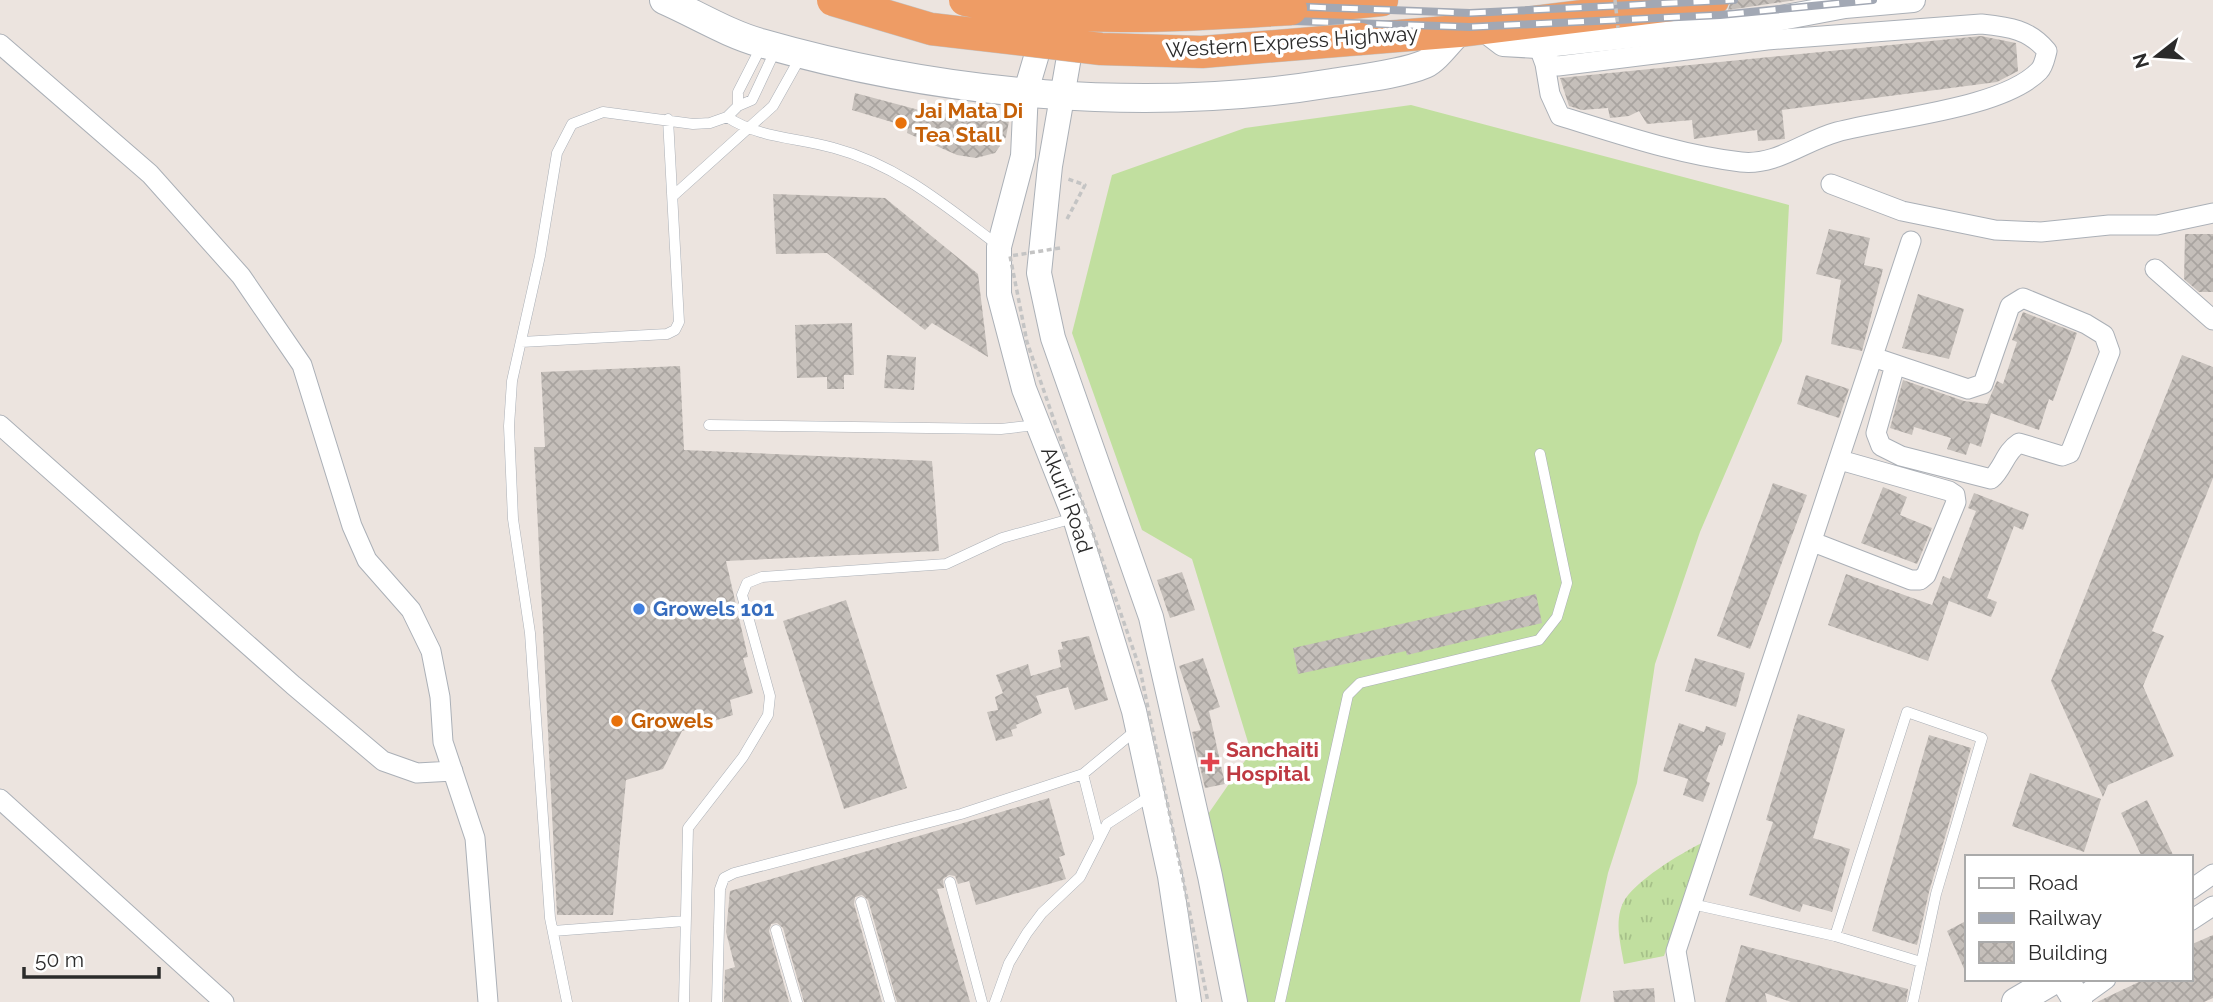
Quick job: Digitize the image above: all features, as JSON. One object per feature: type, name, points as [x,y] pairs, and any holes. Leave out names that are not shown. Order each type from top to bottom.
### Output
[{"type":"highway","name":"Western Express Highway","points":[[833,0],[931,29],[1101,50],[1202,52],[1470,30],[1538,44],[1713,0]]},
{"type":"highway","name":"Western Express Highway","points":[[965,0],[1059,15],[1157,17],[1292,9],[1382,0]]},
{"type":"main road","points":[[664,0],[780,48],[880,72],[1026,91],[1125,98],[1267,94],[1427,64],[1470,30]]},
{"type":"main road","points":[[2016,1002],[2062,993]]},
{"type":"street","name":"Akurli Road","points":[[1053,0],[1026,91],[1023,156],[999,247],[999,294],[1024,389],[1075,518],[1138,729],[1170,876],[1189,1002]]},
{"type":"street","name":"Akurli Road","points":[[1078,0],[1064,94],[1049,166],[1039,273],[1053,338],[1151,617],[1210,876],[1235,1002]]},
{"type":"street","points":[[1766,30],[1845,6],[1913,0]]},
{"type":"street","points":[[1981,24],[2016,28],[2038,40],[2047,51],[2041,69],[2026,81],[1965,106],[1835,133],[1771,160],[1742,162],[1642,141],[1560,116],[1550,94],[1538,44],[1766,30],[1981,24]]},
{"type":"street","points":[[0,44],[150,174],[241,276],[302,365],[352,526],[367,561],[411,610],[431,651],[440,697],[443,742],[475,838],[488,1002]]},
{"type":"street","points":[[1831,184],[1902,211],[1995,230],[2041,232],[2109,225],[2157,225],[2213,214]]},
{"type":"street","points":[[1685,1002],[1676,951],[1911,241]]},
{"type":"street","points":[[2155,269],[2213,320]]},
{"type":"street","points":[[1873,357],[1968,389],[1976,388],[1983,383],[2010,306],[2023,298],[2104,335],[2110,352],[2070,453],[2062,456],[2019,443],[2012,447],[1999,472],[1991,479],[1901,456],[1881,446],[1876,433],[1895,365]]},
{"type":"street","points":[[0,425],[293,685],[383,761],[417,773],[453,771]]},
{"type":"street","points":[[1813,542],[1911,580],[1920,580],[1926,575],[1956,502],[1955,495],[1949,491],[1840,460]]},
{"type":"street","points":[[0,799],[224,1002]]},
{"type":"street","points":[[2192,889],[2213,874]]},
{"type":"street","points":[[2192,920],[2213,905]]},
{"type":"street","points":[[2062,993],[2100,981]]},
{"type":"lane","points":[[738,106],[738,92],[780,48]]},
{"type":"lane","points":[[567,1002],[553,932],[530,633],[513,519],[509,426],[512,381],[540,256],[557,153],[572,124],[603,112],[693,124],[727,117],[738,106],[752,100],[780,48]]},
{"type":"lane","points":[[673,196],[773,106],[780,48]]},
{"type":"lane","points":[[727,117],[748,131],[836,148],[914,181],[999,247]]},
{"type":"lane","points":[[522,342],[667,334],[675,330],[679,322],[668,119]]},
{"type":"lane","points":[[709,425],[1001,429],[1038,425]]},
{"type":"lane","points":[[1280,1002],[1348,695],[1360,683],[1539,640],[1557,617],[1567,583],[1540,454]]},
{"type":"lane","points":[[684,1002],[688,828],[743,757],[768,715],[771,696],[742,595],[747,583],[762,577],[946,564],[1002,538],[1075,518]]},
{"type":"lane","points":[[1835,936],[1907,712],[1982,738],[1936,894],[1913,1002]]},
{"type":"lane","points":[[717,1002],[720,889],[724,878],[734,873],[961,814],[1083,774],[1138,729]]},
{"type":"lane","points":[[1083,774],[1098,837]]},
{"type":"lane","points":[[995,1002],[1015,953],[1042,914],[1080,877],[1098,837],[1107,824],[1152,795]]},
{"type":"lane","points":[[950,882],[982,1002]]},
{"type":"lane","points":[[861,902],[890,1002]]},
{"type":"lane","points":[[1692,904],[1835,936],[1921,962]]},
{"type":"lane","points":[[553,932],[685,921]]},
{"type":"lane","points":[[776,930],[797,1002]]},
{"type":"path","points":[[1615,0],[1618,28]]},
{"type":"path","points":[[1065,222],[1084,185]]},
{"type":"path","points":[[1062,235],[1060,248],[1010,256],[1027,342],[1140,669],[1200,948],[1208,1002]]},
{"type":"green space","points":[[1411,105],[1789,205],[1782,341],[1700,532],[1655,664],[1637,783],[1608,873],[1580,1002],[1245,1002],[1204,820],[1251,752],[1192,559],[1142,530],[1072,333],[1112,175],[1245,128]]},
{"type":"green space","points":[[1702,843],[1664,956],[1624,964],[1619,926],[1620,910],[1628,895],[1647,877]]},
{"type":"building","points":[[1731,0],[1796,0],[1728,10]]},
{"type":"building","points":[[1981,36],[2016,43],[2018,71],[1997,82],[1782,110],[1785,139],[1758,141],[1757,130],[1694,139],[1692,120],[1647,124],[1639,111],[1629,116],[1610,118],[1608,108],[1582,110],[1569,106],[1560,78]]},
{"type":"building","points":[[855,93],[919,110],[1009,121],[1006,137],[995,153],[976,158],[957,155],[907,133],[908,127],[852,110]]},
{"type":"building","points":[[773,194],[885,198],[978,274],[988,357],[932,323],[925,330],[827,253],[776,254]]},
{"type":"building","points":[[1829,229],[1870,238],[1864,265],[1883,269],[1862,351],[1831,344],[1841,280],[1816,274]]},
{"type":"building","points":[[2185,234],[2213,234],[2213,292],[2199,292],[2184,279]]},
{"type":"building","points":[[1918,294],[1964,309],[1949,359],[1902,348]]},
{"type":"building","points":[[2023,312],[2077,333],[2053,401],[2049,399],[2039,430],[1991,413],[1981,447],[1970,443],[1966,455],[1947,449],[1951,438],[1914,427],[1912,435],[1890,428],[1903,380],[1964,401],[1987,404],[1997,381],[2003,384],[2017,342],[2012,340]]},
{"type":"building","points":[[852,323],[854,375],[844,375],[844,389],[827,389],[827,377],[797,378],[795,325]]},
{"type":"building","points":[[887,355],[916,357],[914,390],[884,388]]},
{"type":"building","points":[[2182,355],[2213,367],[2213,478],[2152,631],[2164,636],[2143,686],[2174,756],[2108,785],[2103,797],[2051,681]]},
{"type":"building","name":"Growels 101","points":[[680,366],[684,450],[932,461],[939,551],[726,561],[748,657],[743,658],[753,693],[730,700],[733,715],[682,731],[663,769],[626,780],[613,915],[557,915],[534,447],[545,447],[541,372]]},
{"type":"building","points":[[1806,375],[1849,389],[1839,418],[1797,404]]},
{"type":"building","points":[[1773,483],[1807,495],[1750,649],[1717,636]]},
{"type":"building","points":[[1883,487],[1907,497],[1900,515],[1932,528],[1917,564],[1861,543]]},
{"type":"building","points":[[1974,493],[2029,514],[2023,530],[2014,526],[1987,598],[1997,602],[1991,617],[1949,601],[1928,661],[1828,625],[1846,574],[1932,605],[1943,576],[1950,579],[1976,511],[1968,508]]},
{"type":"building","points":[[1182,572],[1195,610],[1170,618],[1157,580]]},
{"type":"building","points":[[1536,594],[1542,623],[1407,655],[1406,651],[1298,674],[1293,648]]},
{"type":"building","points":[[846,600],[907,788],[844,809],[783,621]]},
{"type":"building","points":[[1089,636],[1108,700],[1075,710],[1068,687],[1036,696],[1042,713],[1016,725],[1017,728],[1011,730],[1013,736],[996,741],[987,712],[998,710],[995,697],[1003,693],[996,675],[1028,664],[1031,676],[1061,667],[1058,650],[1063,649],[1061,642]]},
{"type":"building","points":[[1203,658],[1220,707],[1209,711],[1225,784],[1205,788],[1192,732],[1201,730],[1179,666]]},
{"type":"building","points":[[1695,658],[1745,673],[1736,707],[1685,691]]},
{"type":"building","points":[[1798,714],[1845,729],[1813,838],[1850,849],[1832,912],[1803,904],[1800,912],[1749,895],[1773,822],[1766,820]]},
{"type":"building","points":[[1679,723],[1704,732],[1706,726],[1726,733],[1706,781],[1710,783],[1703,802],[1683,795],[1688,779],[1663,771]]},
{"type":"building","points":[[1929,735],[1971,748],[1929,892],[1917,945],[1872,931]]},
{"type":"building","points":[[2030,773],[2101,799],[2084,852],[2012,826]]},
{"type":"building","points":[[1049,798],[1065,855],[1059,857],[1066,879],[976,905],[969,881],[958,884],[955,876],[949,875],[943,879],[944,888],[937,889],[970,1002],[897,1002],[868,900],[862,895],[855,897],[854,904],[882,1002],[804,1002],[783,928],[777,923],[771,924],[769,931],[789,1002],[724,1002],[725,970],[735,967],[726,932],[730,891]]},
{"type":"building","points":[[2147,800],[2173,855],[2141,855],[2121,813]]},
{"type":"building","points":[[1965,922],[1965,971],[1947,931]]},
{"type":"building","points":[[2213,935],[2213,998],[2204,1002],[2097,1002],[2141,981],[2192,981],[2192,944]]},
{"type":"building","points":[[1741,945],[1908,989],[1906,1002],[1791,1002],[1765,993],[1767,1002],[1725,1002]]},
{"type":"building","points":[[1654,988],[1655,1002],[1614,1002],[1613,991]]},
{"type":"railway","points":[[961,0],[1143,16],[1470,27],[1720,15],[1873,0]]},
{"type":"railway","points":[[1118,0],[1470,13],[1734,0]]},
{"type":"place","name":"Jai Mata Di Tea Stall","points":[[901,123]]},
{"type":"place","name":"Growels 101","points":[[639,609]]},
{"type":"place","name":"Growels","points":[[617,721]]},
{"type":"place","name":"Sanchaiti Hospital","points":[[1210,762]]}]
